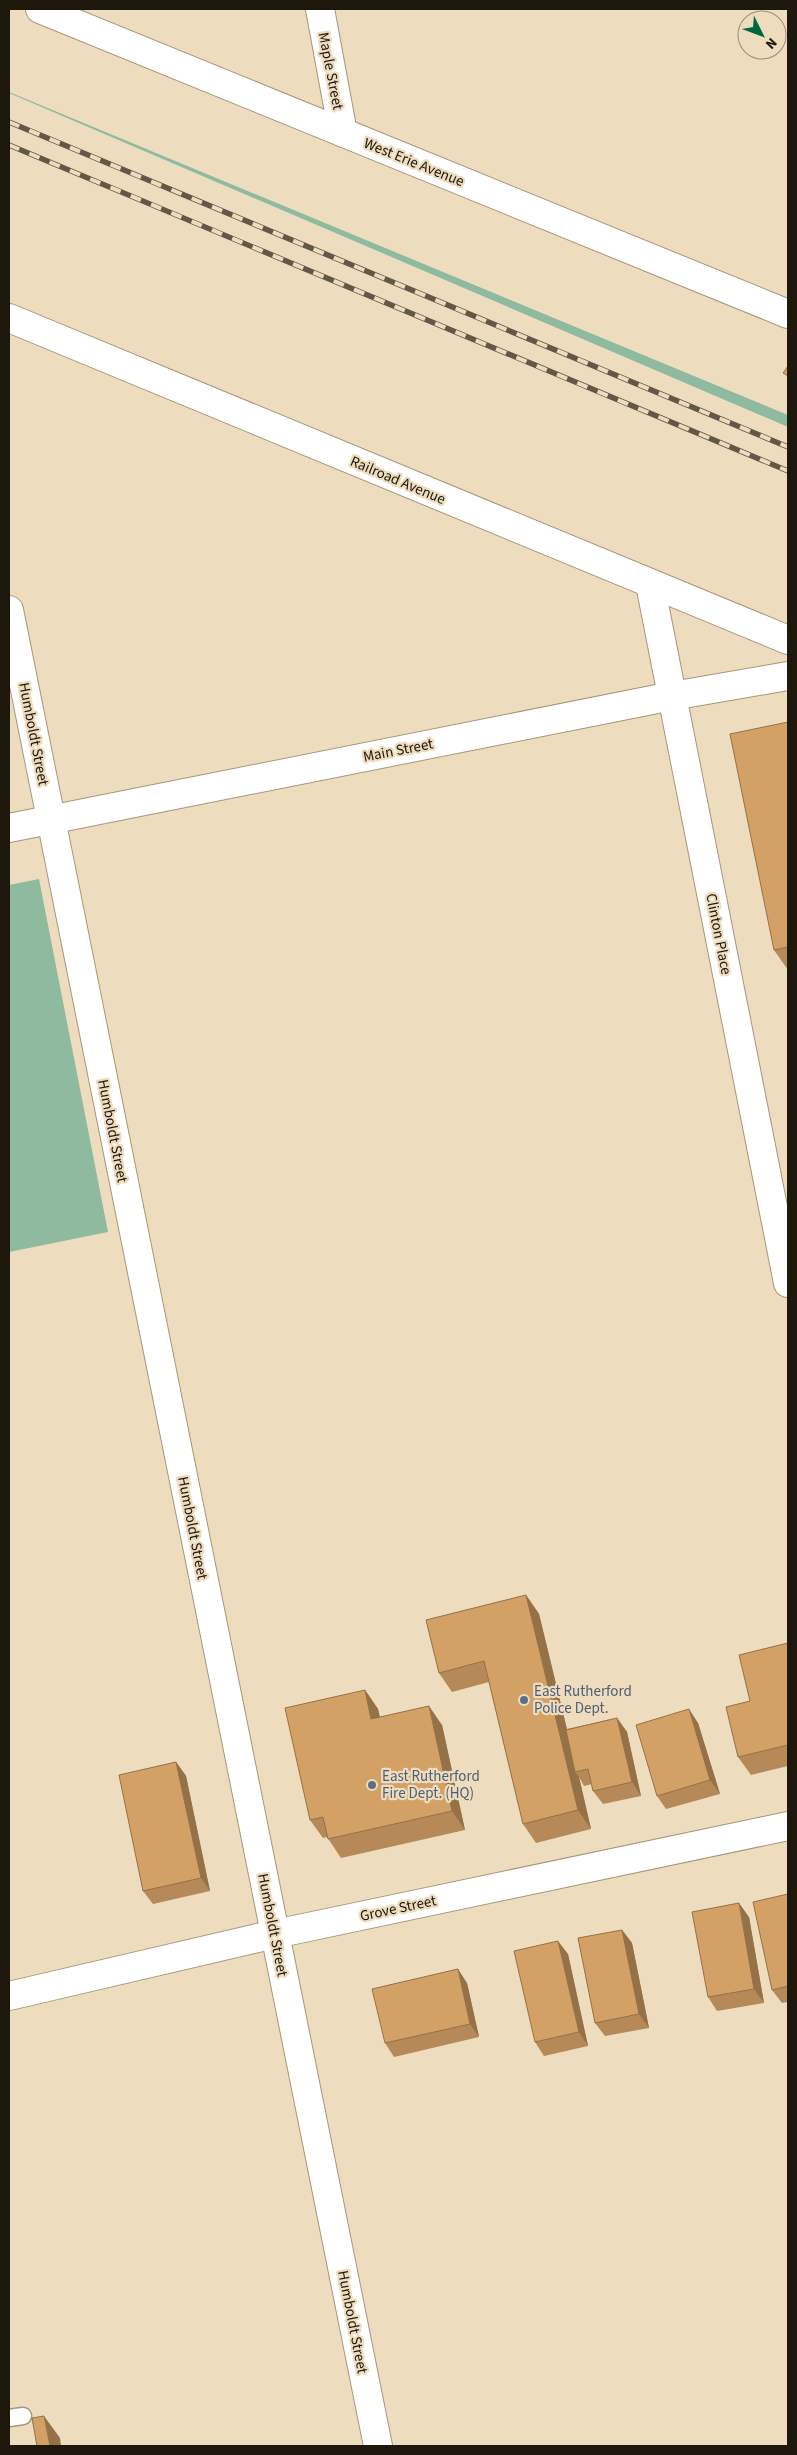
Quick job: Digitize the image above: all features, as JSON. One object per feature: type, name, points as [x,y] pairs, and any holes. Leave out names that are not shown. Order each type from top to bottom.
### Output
[{"type":"street","name":"West Erie Avenue","points":[[40,9],[788,314]]},
{"type":"street","name":"Maple Street","points":[[320,9],[343,133]]},
{"type":"street","name":"Railroad Avenue","points":[[9,318],[788,640]]},
{"type":"street","name":"Clinton Place","points":[[650,584],[788,1283]]},
{"type":"street","name":"Humboldt Street","points":[[9,610],[378,2446]]},
{"type":"street","name":"Main Street","points":[[9,828],[51,818],[672,696],[788,676]]},
{"type":"street","name":"Grove Street","points":[[9,1996],[274,1934],[788,1826]]},
{"type":"green space","points":[[9,93],[788,415],[788,427]]},
{"type":"green space","points":[[39,879],[108,1232],[9,1252],[9,885]]},
{"type":"building","points":[[788,366],[788,376],[783,373]]},
{"type":"building","points":[[788,722],[788,947],[774,950],[730,734]]},
{"type":"building","points":[[526,1595],[578,1810],[523,1824],[484,1661],[439,1673],[426,1620]]},
{"type":"building","points":[[788,1643],[788,1745],[738,1757],[726,1707],[750,1701],[739,1655]]},
{"type":"building","points":[[365,1690],[371,1719],[429,1706],[452,1811],[328,1839],[323,1817],[310,1820],[285,1708]]},
{"type":"building","points":[[689,1709],[710,1780],[657,1796],[636,1725]]},
{"type":"building","points":[[617,1718],[632,1782],[593,1791],[588,1769],[575,1772],[566,1730]]},
{"type":"building","points":[[176,1762],[201,1878],[143,1891],[119,1775]]},
{"type":"building","points":[[788,1894],[788,1986],[772,1990],[753,1902]]},
{"type":"building","points":[[739,1903],[754,1989],[708,1997],[692,1912]]},
{"type":"building","points":[[622,1930],[639,2014],[595,2023],[578,1938]]},
{"type":"building","points":[[558,1941],[579,2032],[535,2042],[514,1951]]},
{"type":"building","points":[[458,1969],[470,2024],[385,2043],[372,1989]]},
{"type":"building","points":[[44,2416],[50,2446],[37,2446],[32,2418]]},
{"type":"railway","points":[[9,122],[788,447]]},
{"type":"railway","points":[[9,145],[788,471]]},
{"type":"place","name":"East Rutherford Police Dept.","points":[[524,1700]]},
{"type":"place","name":"East Rutherford Fire Dept. (HQ)","points":[[372,1785]]}]
